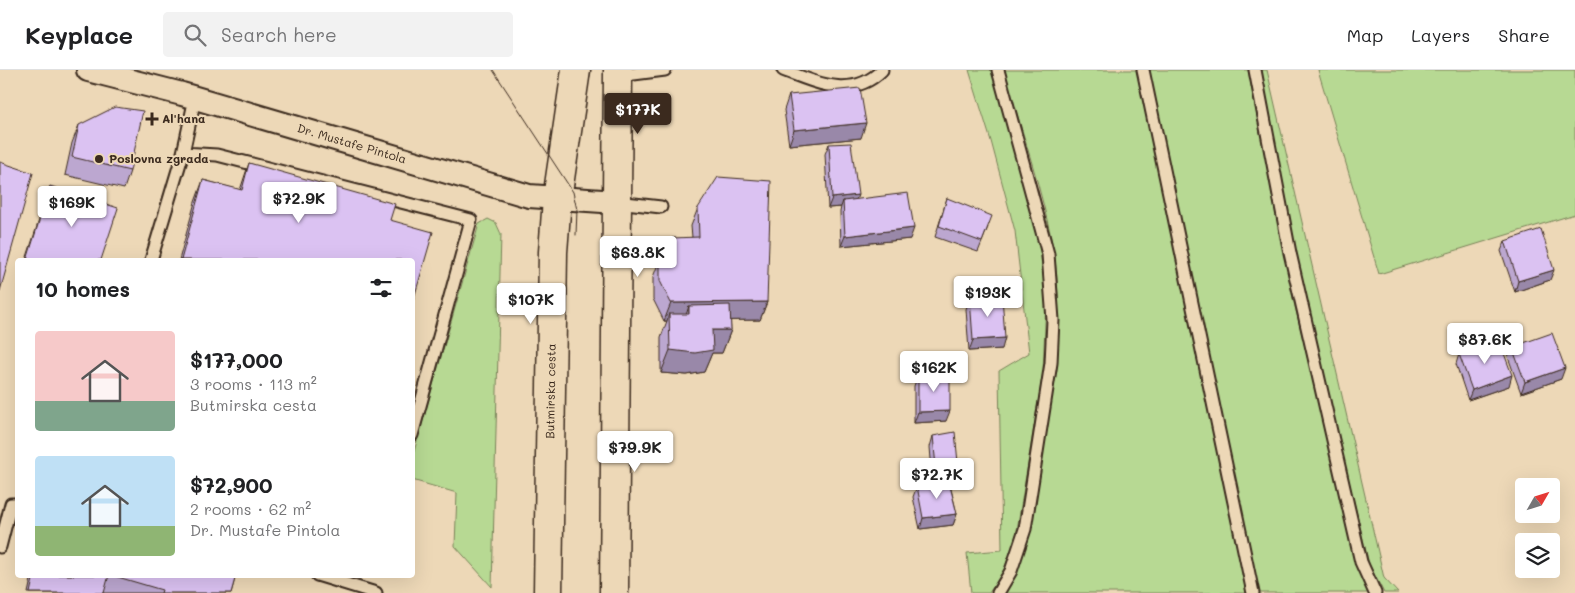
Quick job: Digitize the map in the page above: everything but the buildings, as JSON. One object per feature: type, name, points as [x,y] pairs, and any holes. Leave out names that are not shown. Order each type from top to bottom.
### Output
[{"type":"main road","name":"Butmirska cesta","points":[[548,593],[553,262],[557,199],[576,70]]},
{"type":"main road","points":[[614,593],[618,73]]},
{"type":"street","name":"Dr. Mustafe Pintola","points":[[88,70],[195,98],[529,196],[617,202]]},
{"type":"lane","points":[[618,73],[665,70]]},
{"type":"lane","points":[[783,70],[836,87],[854,86],[869,81],[882,70]]},
{"type":"lane","points":[[998,70],[1048,254],[1053,320],[1051,363],[1025,529],[1011,571],[998,593]]},
{"type":"lane","points":[[1142,70],[1253,593]]},
{"type":"lane","points":[[1255,70],[1297,282],[1362,562],[1375,593]]},
{"type":"lane","points":[[152,258],[184,154],[195,98]]},
{"type":"lane","points":[[184,154],[217,155],[471,220],[415,424]]},
{"type":"lane","points":[[617,202],[661,207]]},
{"type":"lane","points":[[0,547],[11,504],[15,504]]},
{"type":"lane","points":[[327,578],[376,593]]},
{"type":"green space","points":[[969,70],[993,70],[1038,234],[1046,299],[1043,372],[1015,542],[1003,571],[989,593],[971,593],[967,553],[1002,550],[999,371],[1029,353],[1015,231],[991,141]]},
{"type":"green space","points":[[1004,70],[1137,70],[1247,593],[1003,593],[1020,562],[1034,512],[1056,357],[1058,304],[1054,253],[1049,230],[1038,184]]},
{"type":"green space","points":[[1149,70],[1248,70],[1292,294],[1357,562],[1369,593],[1259,593],[1220,417]]},
{"type":"green space","points":[[1260,70],[1267,70],[1384,578],[1398,593],[1384,593],[1369,564],[1303,291]]},
{"type":"green space","points":[[1318,70],[1575,70],[1575,214],[1379,274]]},
{"type":"green space","points":[[488,219],[496,223],[501,234],[492,587],[455,546],[457,493],[415,481],[415,448],[479,224]]},
{"type":"tram line","points":[[493,70],[573,192],[577,210],[576,235]]},
{"type":"place","name":"Al'hana","points":[[152,119]]},
{"type":"place","name":"Poslovna zgrada","points":[[99,159]]}]
